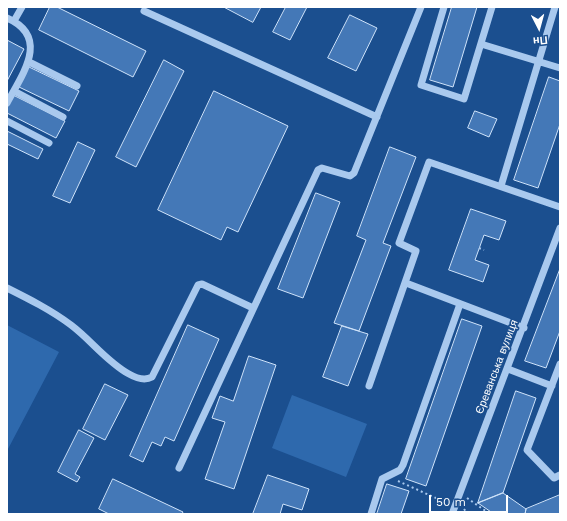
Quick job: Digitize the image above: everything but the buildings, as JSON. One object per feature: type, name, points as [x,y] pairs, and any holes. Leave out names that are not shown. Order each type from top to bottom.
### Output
[{"type":"street","points":[[14,21],[22,7]]},
{"type":"street","points":[[179,468],[318,170],[326,168],[350,176],[354,173],[421,7]]},
{"type":"street","points":[[444,7],[421,85],[464,99],[492,7]]},
{"type":"street","points":[[501,186],[555,7]]},
{"type":"street","points":[[144,11],[376,117]]},
{"type":"street","points":[[7,18],[14,21],[27,33],[30,44],[29,62],[7,103]]},
{"type":"street","points":[[481,44],[560,68]]},
{"type":"street","points":[[29,62],[78,86]]},
{"type":"street","points":[[14,91],[63,117]]},
{"type":"street","points":[[7,121],[50,143]]},
{"type":"street","points":[[370,386],[416,251],[399,243],[429,162],[560,207]]},
{"type":"street","name":"Єреванська вулиця","points":[[452,514],[524,328],[560,228]]},
{"type":"street","points":[[406,283],[524,328]]},
{"type":"street","points":[[7,288],[43,307],[70,324],[118,366],[134,377],[143,379],[152,377],[198,285],[202,284],[253,308]]},
{"type":"street","points":[[371,514],[382,480],[400,470],[403,465],[460,304]]},
{"type":"street","points":[[560,364],[527,450],[554,478],[560,475]]},
{"type":"street","points":[[508,369],[552,386]]},
{"type":"path","points":[[479,248],[484,250]]},
{"type":"path","points":[[388,476],[450,504]]},
{"type":"path","points":[[464,497],[486,513],[490,514]]},
{"type":"path","points":[[461,505],[468,514]]},
{"type":"shaded area","points":[[7,325],[59,352],[8,449],[7,449]]},
{"type":"shaded area","points":[[292,395],[367,424],[346,477],[272,448]]}]
